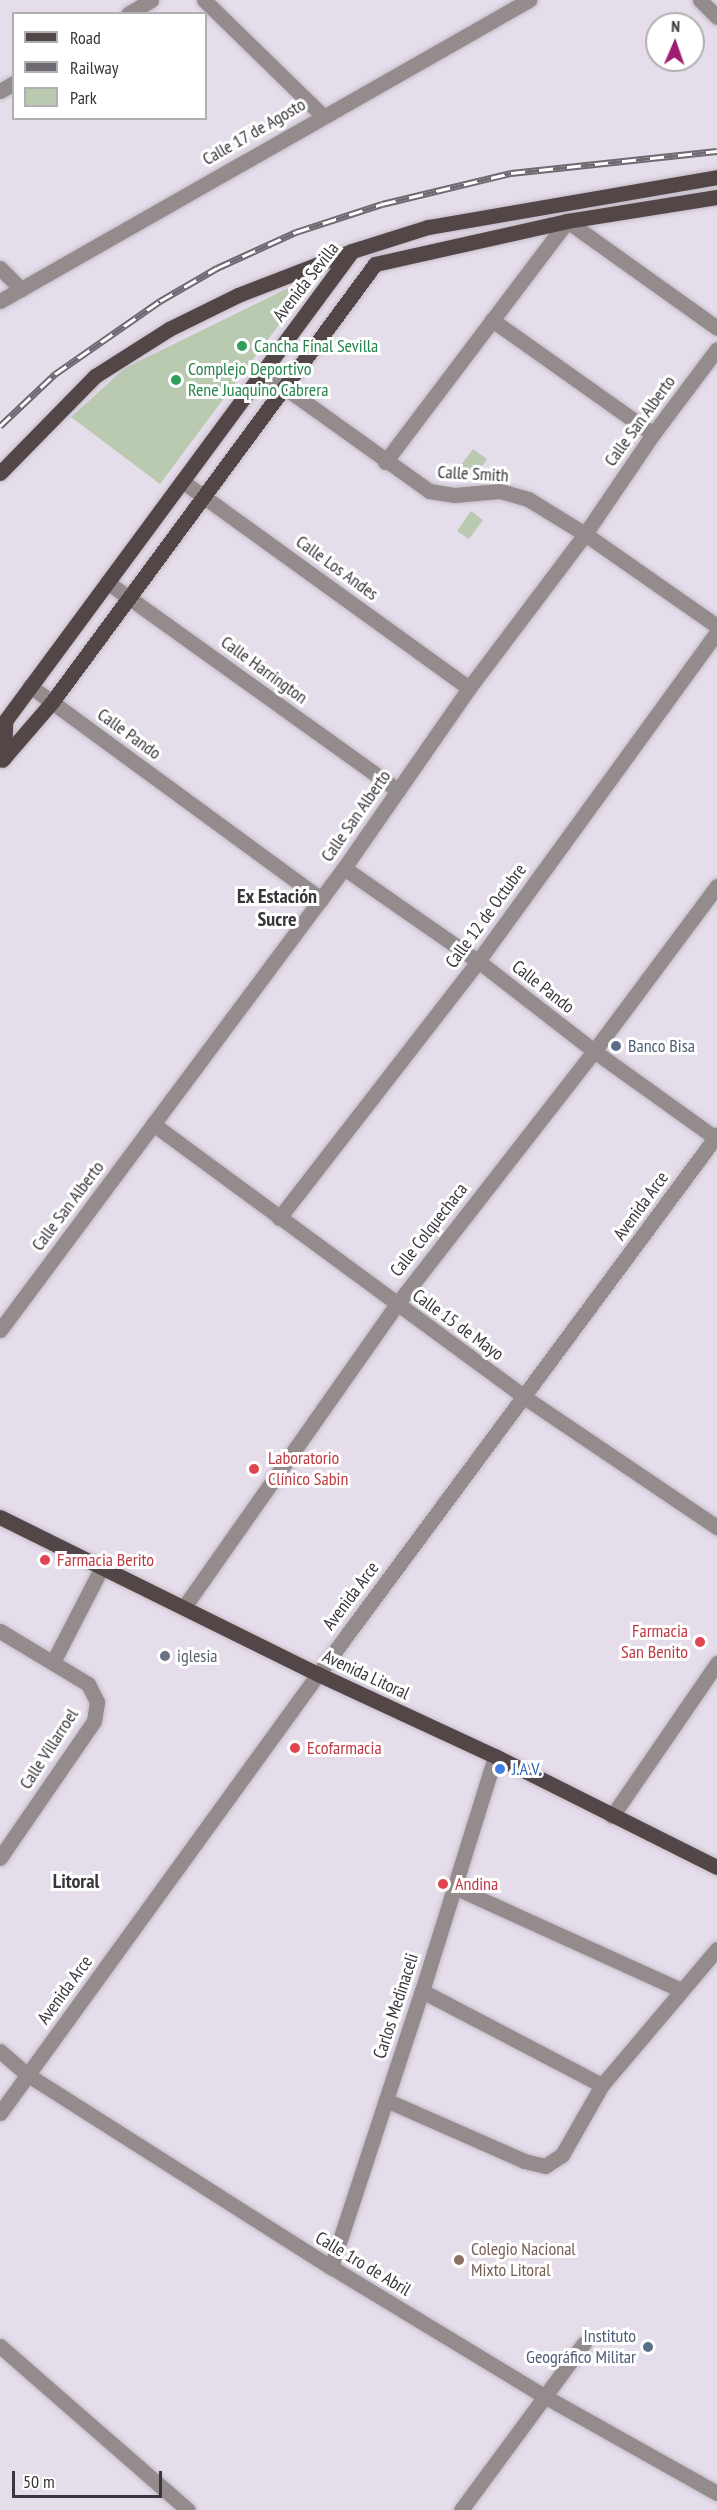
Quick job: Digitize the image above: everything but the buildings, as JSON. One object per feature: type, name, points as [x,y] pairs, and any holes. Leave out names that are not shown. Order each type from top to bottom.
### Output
[{"type":"main road","name":"Avenida Sevilla","points":[[2,719],[30,686],[352,251],[428,227],[717,177]]},
{"type":"main road","points":[[2,760],[52,702],[205,498],[375,264],[567,221],[717,197]]},
{"type":"main road","points":[[0,473],[95,376],[170,329],[238,295],[352,251]]},
{"type":"main road","points":[[2,719],[25,735]]},
{"type":"main road","points":[[2,719],[2,760]]},
{"type":"main road","name":"Avenida Litoral","points":[[0,1517],[318,1674],[495,1756],[717,1867]]},
{"type":"street","points":[[131,12],[151,0]]},
{"type":"street","points":[[204,0],[322,116]]},
{"type":"street","name":"Calle 17 de Agosto","points":[[0,301],[529,0]]},
{"type":"street","points":[[700,0],[717,17]]},
{"type":"street","points":[[385,462],[567,221],[717,328]]},
{"type":"street","points":[[0,268],[21,289]]},
{"type":"street","points":[[492,320],[653,434]]},
{"type":"street","name":"Calle San Alberto","points":[[0,1330],[321,900],[469,688],[585,534],[653,434],[717,349]]},
{"type":"street","name":"Calle Smith","points":[[263,372],[385,462],[429,491],[454,495],[500,491],[528,499],[585,534],[717,626]]},
{"type":"street","name":"Calle Los Andes","points":[[182,481],[469,688]]},
{"type":"street","name":"Calle Harrington","points":[[107,582],[398,790]]},
{"type":"street","name":"Calle 12 de Octubre","points":[[279,1218],[478,961],[717,632]]},
{"type":"street","name":"Calle Pando","points":[[30,686],[321,900]]},
{"type":"street","name":"Calle Pando","points":[[344,868],[478,961],[594,1051],[716,1137]]},
{"type":"street","name":"Calle Colquechaca","points":[[184,1607],[397,1304],[594,1051],[717,886]]},
{"type":"street","name":"Calle 15 de Mayo","points":[[153,1124],[524,1397],[717,1527]]},
{"type":"street","name":"Avenida Arce","points":[[0,2114],[318,1674],[716,1137]]},
{"type":"street","points":[[53,1662],[102,1567]]},
{"type":"street","name":"Calle Villarroel","points":[[0,1630],[88,1684],[97,1702],[94,1721],[0,1858]]},
{"type":"street","points":[[612,1816],[717,1663]]},
{"type":"street","name":"Carlos Medinaceli","points":[[331,2267],[422,1991],[495,1756]]},
{"type":"street","points":[[454,1887],[681,1990]]},
{"type":"street","points":[[386,2100],[524,2161],[545,2166],[561,2155],[602,2085],[717,1949]]},
{"type":"street","points":[[422,1991],[602,2085]]},
{"type":"street","name":"Calle 1ro de Abril","points":[[0,2051],[28,2074],[331,2267],[544,2396],[717,2493]]},
{"type":"street","points":[[461,2510],[584,2343]]},
{"type":"street","points":[[0,2346],[188,2510]]},
{"type":"green space","name":"Complejo Deportivo Rene Juaquino Cabrera","points":[[317,274],[160,484],[71,417],[125,368]]},
{"type":"green space","points":[[473,449],[487,459],[475,476],[453,476]]},
{"type":"green space","points":[[471,511],[483,520],[469,539],[457,531]]},
{"type":"railway","points":[[0,426],[55,374],[160,301],[217,268],[296,232],[382,204],[511,173],[717,151]]},
{"type":"place","name":"Cancha Final Sevilla","points":[[242,346]]},
{"type":"place","name":"Complejo Deportivo Rene Juaquino Cabrera","points":[[176,380]]},
{"type":"place","name":"Banco Bisa","points":[[616,1046]]},
{"type":"place","name":"Laboratorio Clínico Sabin","points":[[254,1469]]},
{"type":"place","name":"Farmacia Berito","points":[[45,1560]]},
{"type":"place","name":"Farmacia San Benito","points":[[700,1642]]},
{"type":"place","name":"iglesia","points":[[165,1656]]},
{"type":"place","name":"Ecofarmacia","points":[[295,1748]]},
{"type":"place","name":"J.A.V.","points":[[500,1769]]},
{"type":"place","name":"Andina","points":[[443,1884]]},
{"type":"place","name":"Colegio Nacional Mixto Litoral","points":[[459,2260]]},
{"type":"place","name":"Instituto Geográfico Militar","points":[[648,2347]]},
{"type":"district","name":"Ex Estación Sucre","points":[[277,908]]},
{"type":"district","name":"Litoral","points":[[76,1881]]}]
